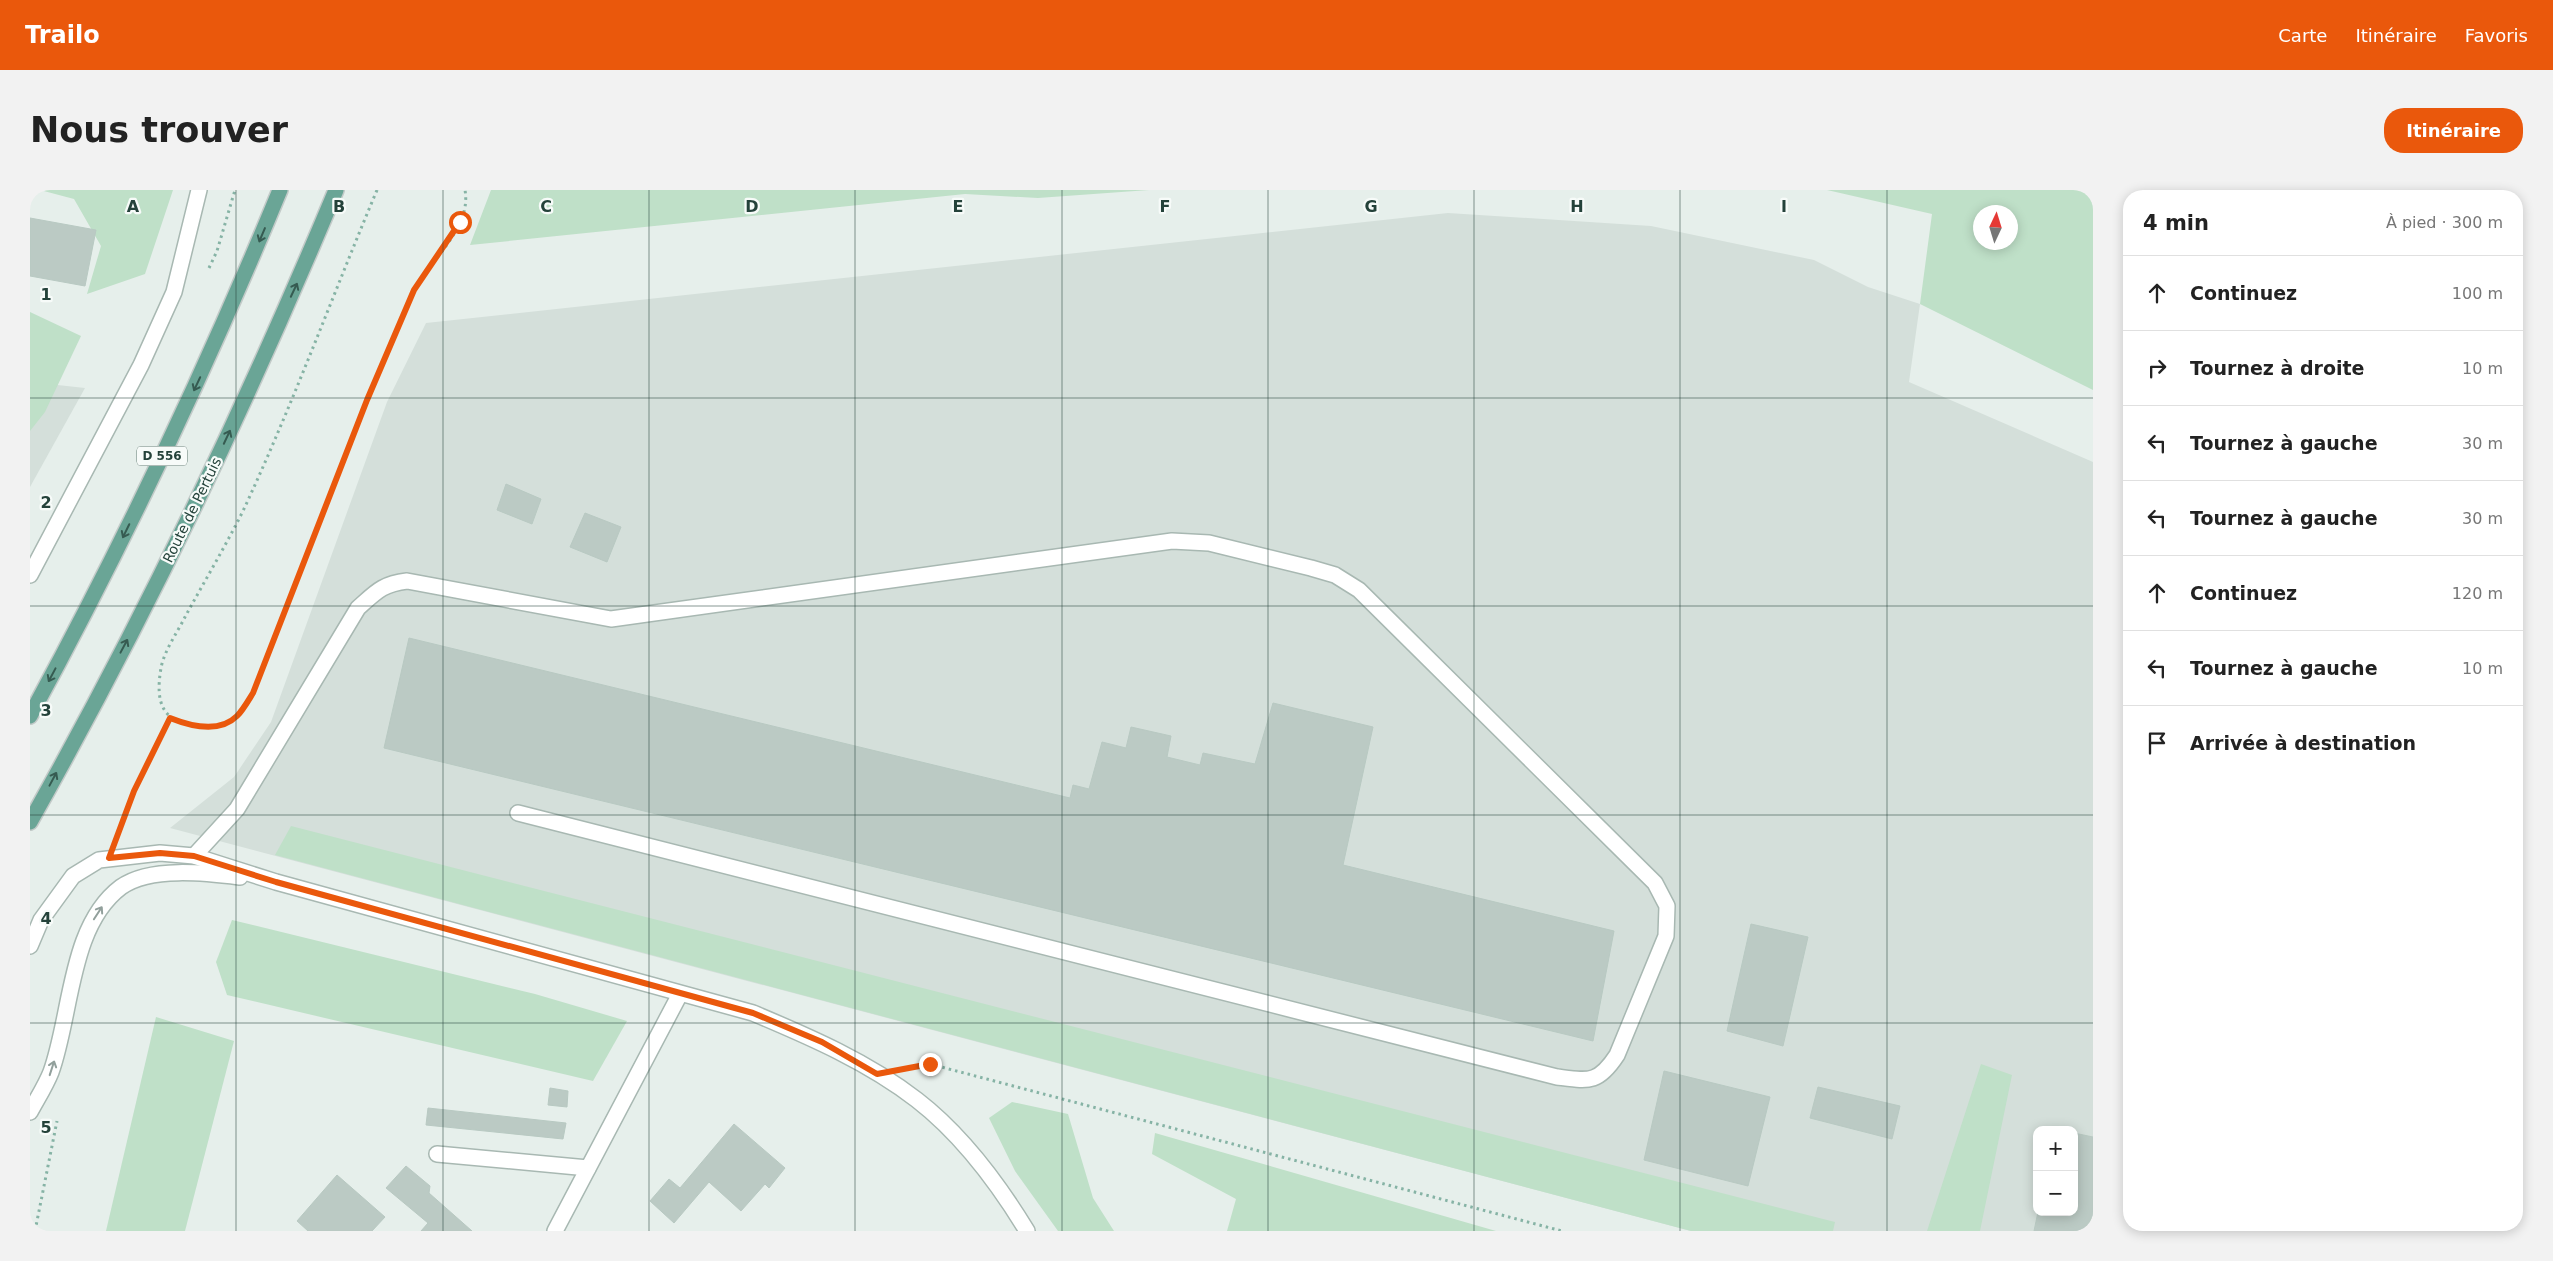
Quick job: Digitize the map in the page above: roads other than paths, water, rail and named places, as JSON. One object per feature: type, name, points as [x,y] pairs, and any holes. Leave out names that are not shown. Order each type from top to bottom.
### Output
[{"type":"main road","name":"D 556","points":[[30,716],[96,594],[189,400],[280,190]]},
{"type":"main road","name":"Route de Pertuis","points":[[30,822],[150,596],[198,499],[298,281],[336,190]]},
{"type":"street","points":[[30,575],[141,365],[174,292],[199,190]]},
{"type":"street","points":[[194,856],[237,809],[358,608],[381,587],[391,583],[407,581],[611,619],[1172,540],[1209,543],[1311,568],[1335,575],[1359,590],[1655,883],[1667,906],[1666,936],[1617,1055],[1606,1072],[1587,1081],[1558,1078],[518,813]]},
{"type":"street","points":[[30,946],[41,920],[73,876],[99,860],[160,853],[194,856],[276,882],[753,1013],[822,1042],[877,1074],[918,1101],[959,1141],[997,1183],[1027,1231]]},
{"type":"street","points":[[30,1112],[51,1072],[85,936],[98,910],[122,886],[154,875],[192,872],[276,882]]},
{"type":"street","points":[[555,1231],[680,994]]},
{"type":"street","points":[[437,1154],[588,1168]]}]
